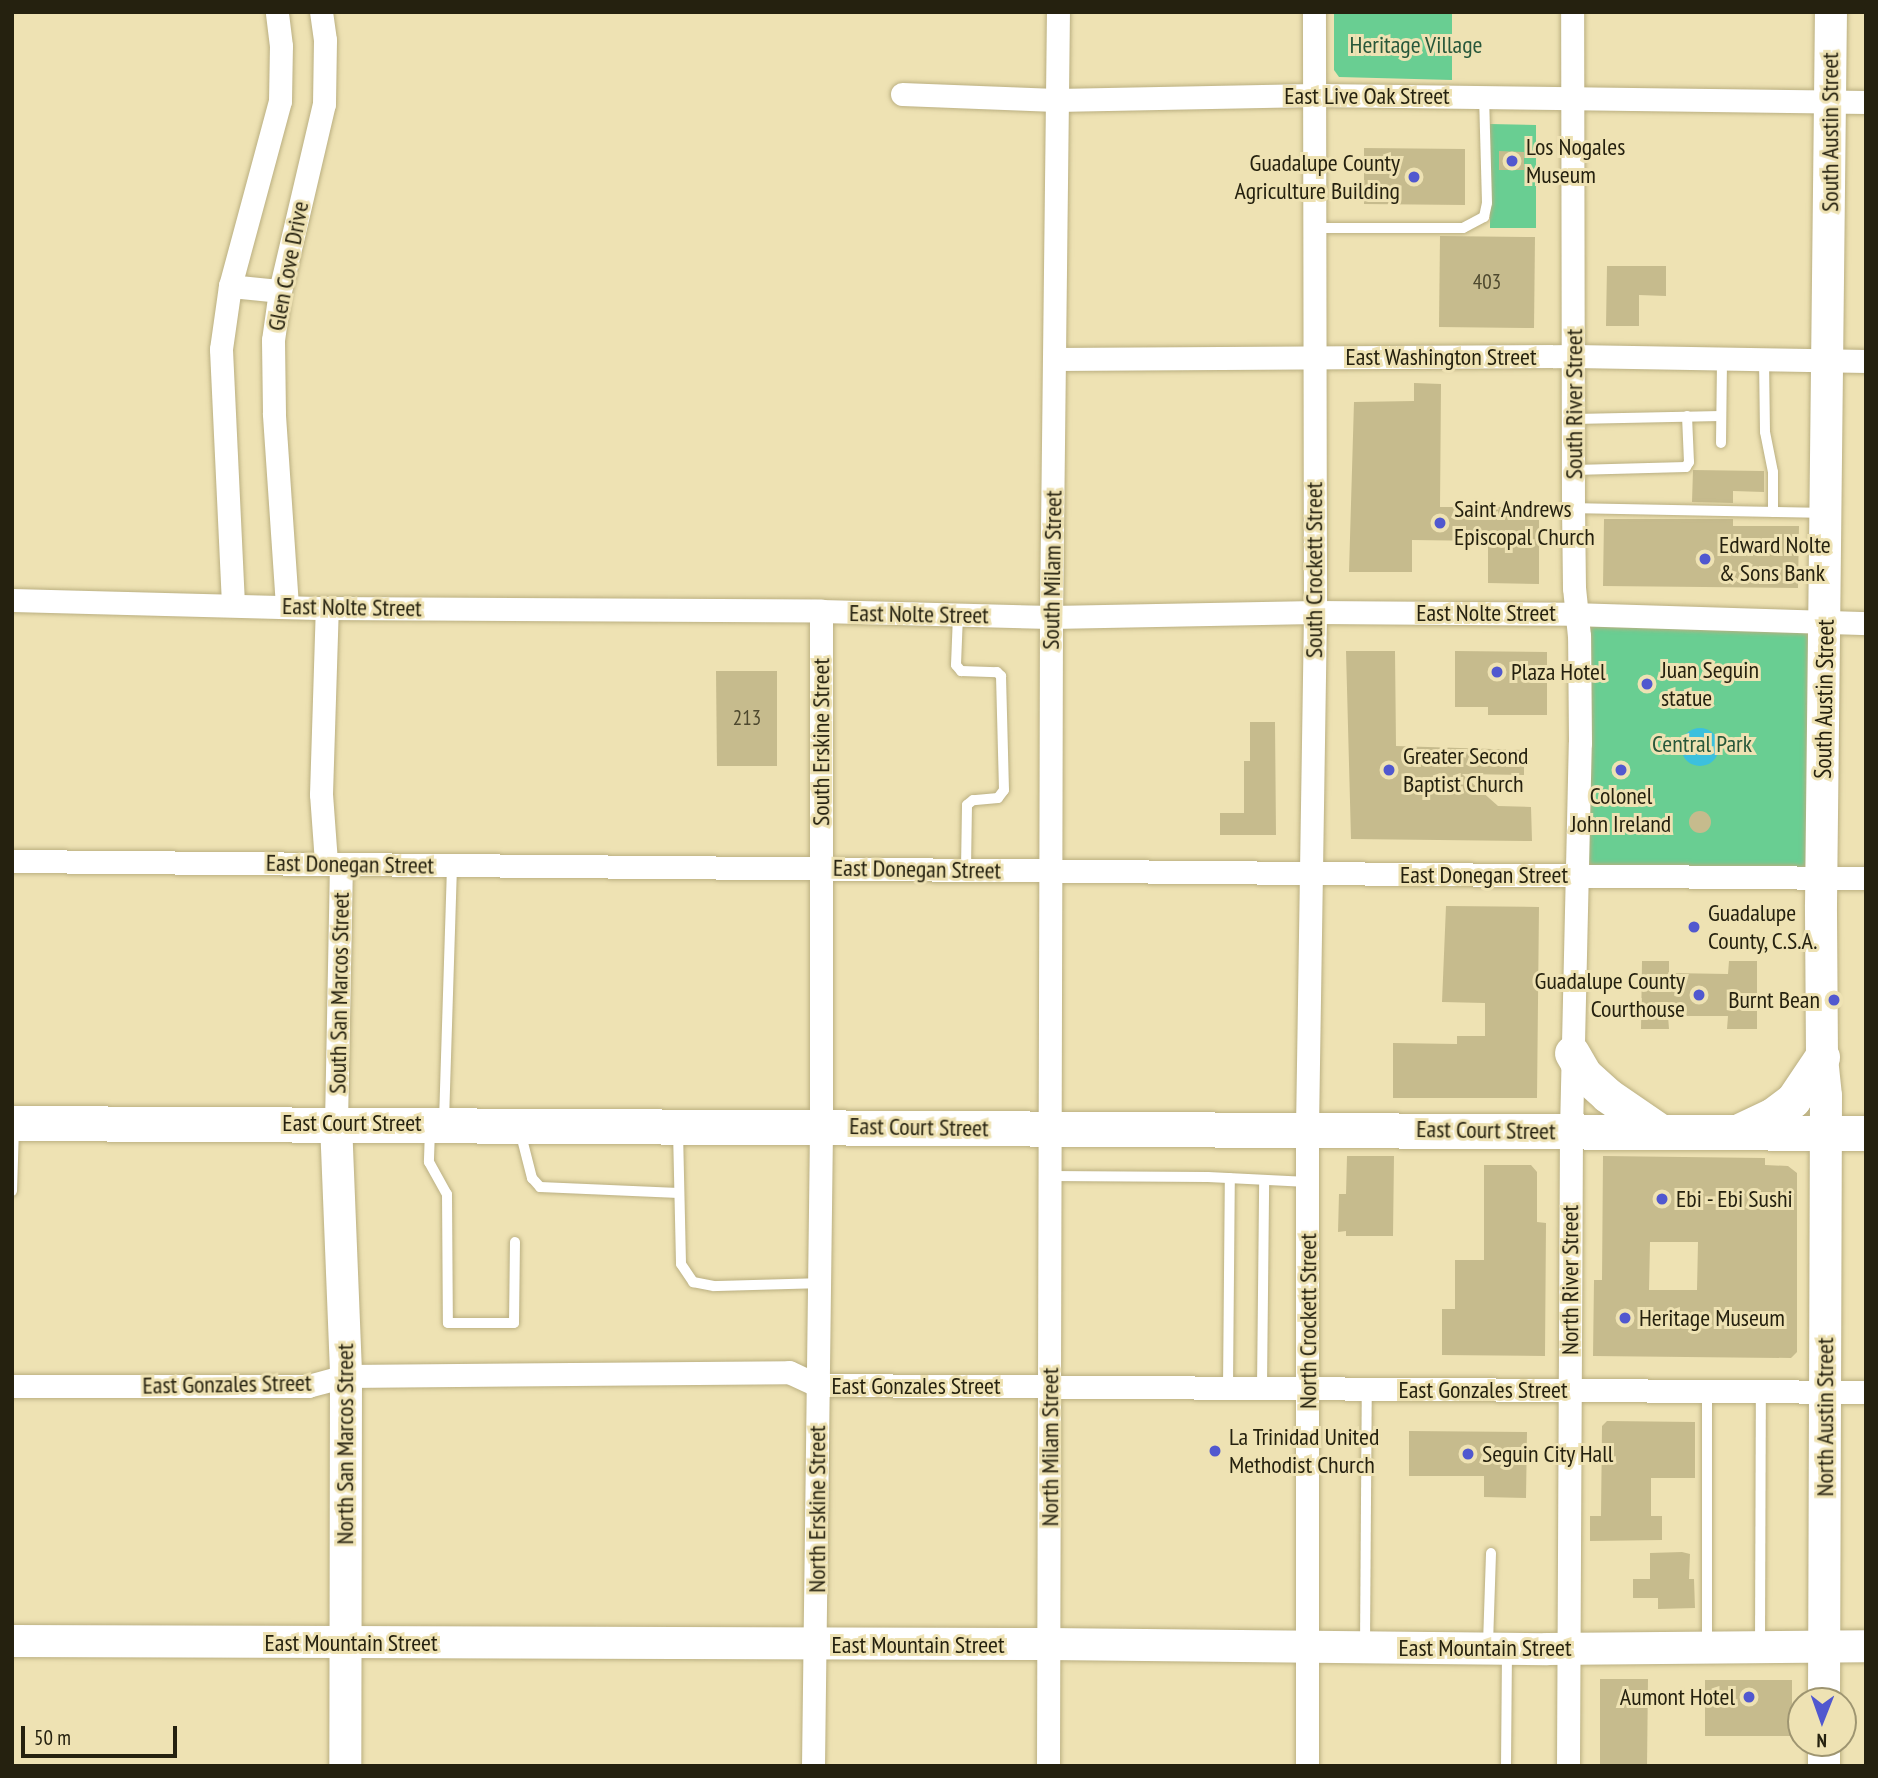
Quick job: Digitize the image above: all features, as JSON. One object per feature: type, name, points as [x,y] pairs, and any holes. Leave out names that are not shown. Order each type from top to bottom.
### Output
[{"type":"main road","points":[[1573,1053],[1584,1074],[1607,1096],[1661,1132]]},
{"type":"main road","points":[[1737,1132],[1773,1115],[1793,1100],[1822,1057]]},
{"type":"main road","name":"East Court Street","points":[[13,1123],[437,1123],[1866,1133]]},
{"type":"street","name":"Glen Cove Drive","points":[[233,604],[221,349],[230,286],[280,101],[281,46],[277,12]]},
{"type":"street","name":"Glen Cove Drive","points":[[287,606],[274,413],[273,340],[280,291],[324,104],[325,40],[321,12]]},
{"type":"street","name":"South Milam Street","points":[[1049,1128],[1051,617],[1058,12]]},
{"type":"street","name":"South Crockett Street","points":[[1307,1128],[1315,612],[1314,12]]},
{"type":"street","name":"South River Street","points":[[1571,1131],[1579,636],[1575,614],[1573,508],[1572,12]]},
{"type":"street","name":"South Austin Street","points":[[1825,1133],[1821,877],[1831,12]]},
{"type":"street","name":"East Live Oak Street","points":[[902,94],[1056,100],[1314,95],[1866,102]]},
{"type":"street","points":[[230,286],[280,291]]},
{"type":"street","name":"East Washington Street","points":[[1054,359],[1268,360],[1314,357],[1574,356],[1866,361]]},
{"type":"street","name":"East Nolte Street","points":[[12,600],[327,608],[821,611],[1051,617],[1315,612],[1575,614],[1785,619],[1825,624],[1866,623]]},
{"type":"street","name":"South San Marcos Street","points":[[327,608],[321,794],[333,862],[336,1123]]},
{"type":"street","name":"South Erskine Street","points":[[821,611],[821,1126]]},
{"type":"street","name":"East Donegan Street","points":[[12,861],[1866,878]]},
{"type":"street","name":"North San Marcos Street","points":[[336,1123],[346,1376],[345,1766]]},
{"type":"street","name":"North Erskine Street","points":[[813,1766],[817,1645],[821,1126]]},
{"type":"street","name":"North Milam Street","points":[[1048,1766],[1051,1387],[1049,1128]]},
{"type":"street","name":"North Crockett Street","points":[[1307,1128],[1307,1766]]},
{"type":"street","name":"North River Street","points":[[1568,1766],[1571,1131]]},
{"type":"street","name":"North Austin Street","points":[[1824,1687],[1825,1133]]},
{"type":"street","name":"East Gonzales Street","points":[[12,1386],[309,1386],[346,1376],[789,1372],[817,1385],[1866,1392]]},
{"type":"street","name":"East Mountain Street","points":[[12,1642],[1048,1644],[1569,1649],[1866,1646]]},
{"type":"lane","points":[[1314,228],[1463,228],[1483,217],[1486,203],[1484,97]]},
{"type":"lane","points":[[1721,443],[1722,359]]},
{"type":"lane","points":[[1764,360],[1765,432],[1773,472],[1773,512]]},
{"type":"lane","points":[[1574,470],[1686,467],[1689,462],[1687,416]]},
{"type":"lane","points":[[1574,419],[1721,416]]},
{"type":"lane","points":[[1573,508],[1827,513]]},
{"type":"lane","points":[[958,615],[956,665],[961,671],[997,672],[1001,676],[1004,790],[998,798],[973,800],[967,805],[966,870]]},
{"type":"lane","points":[[452,865],[437,1123],[429,1162],[447,1194],[448,1323],[514,1323],[515,1242]]},
{"type":"lane","points":[[12,1191],[13,1123]]},
{"type":"lane","points":[[519,1124],[524,1157],[532,1178],[540,1187],[679,1193]]},
{"type":"lane","points":[[678,1125],[681,1264],[693,1282],[714,1286],[819,1283]]},
{"type":"lane","points":[[1049,1176],[1230,1178],[1308,1182]]},
{"type":"lane","points":[[1228,1388],[1230,1178]]},
{"type":"lane","points":[[1262,1388],[1264,1180]]},
{"type":"lane","points":[[1365,1648],[1367,1389]]},
{"type":"lane","points":[[1707,1392],[1707,1647]]},
{"type":"lane","points":[[1759,1647],[1761,1392]]},
{"type":"lane","points":[[1491,1553],[1506,1766]]},
{"type":"green space","name":"Heritage Village","points":[[1334,12],[1452,12],[1452,80],[1339,77],[1334,70]]},
{"type":"green space","name":"Heritage Village","points":[[1490,124],[1536,125],[1536,228],[1490,228]]},
{"type":"green space","name":"Central Park","points":[[1575,614],[1825,624],[1821,877],[1577,875]]},
{"type":"water","points":[[1700,728],[1713,734],[1719,747],[1713,760],[1700,766],[1687,760],[1681,747],[1687,734]]},
{"type":"building","name":"Guadalupe County Agriculture Building","points":[[1364,148],[1465,149],[1465,205],[1364,204]]},
{"type":"building","name":"Los Nogales Museum","points":[[1499,151],[1524,152],[1524,170],[1499,170]]},
{"type":"building","points":[[1440,236],[1535,237],[1534,328],[1439,327]]},
{"type":"building","points":[[1607,266],[1666,266],[1666,296],[1639,295],[1639,326],[1606,326]]},
{"type":"building","points":[[1414,383],[1441,384],[1440,507],[1539,507],[1539,584],[1488,583],[1488,541],[1412,540],[1412,572],[1349,572],[1354,402],[1414,401]]},
{"type":"building","points":[[1693,470],[1764,471],[1764,492],[1733,491],[1733,503],[1692,502]]},
{"type":"building","points":[[1604,519],[1733,519],[1733,526],[1799,526],[1798,588],[1603,586]]},
{"type":"building","points":[[1346,651],[1395,651],[1396,746],[1524,750],[1524,775],[1462,774],[1498,806],[1531,807],[1532,841],[1351,839]]},
{"type":"building","name":"Plaza Hotel","points":[[1455,651],[1547,652],[1547,715],[1488,715],[1488,707],[1455,707]]},
{"type":"building","points":[[716,671],[777,671],[777,766],[717,766]]},
{"type":"building","points":[[1250,722],[1275,722],[1276,835],[1220,835],[1220,813],[1244,813],[1244,761],[1250,761]]},
{"type":"building","points":[[1696,811],[1704,811],[1711,818],[1711,826],[1704,833],[1696,833],[1689,826],[1689,818]]},
{"type":"building","points":[[1446,906],[1539,907],[1537,1098],[1393,1098],[1393,1043],[1457,1044],[1457,1036],[1485,1036],[1485,1003],[1442,1002]]},
{"type":"building","name":"Guadalupe County Courthouse","points":[[1642,961],[1669,961],[1669,973],[1728,974],[1729,961],[1757,961],[1757,1029],[1727,1029],[1728,1016],[1668,1016],[1669,1029],[1641,1029]]},
{"type":"building","points":[[1347,1156],[1394,1156],[1393,1236],[1346,1236],[1346,1231],[1338,1232],[1339,1194],[1346,1194]]},
{"type":"building","points":[[1603,1156],[1765,1158],[1765,1165],[1788,1166],[1797,1173],[1797,1352],[1791,1358],[1593,1356],[1594,1280],[1602,1280]],"holes":[[[1650,1242],[1698,1242],[1697,1290],[1649,1290]]]},
{"type":"building","points":[[1484,1165],[1531,1165],[1537,1172],[1537,1222],[1546,1223],[1545,1356],[1442,1355],[1442,1309],[1455,1309],[1455,1260],[1484,1260]]},
{"type":"building","points":[[1607,1421],[1695,1422],[1695,1478],[1651,1478],[1651,1516],[1662,1516],[1662,1540],[1590,1541],[1590,1516],[1601,1516],[1602,1426]]},
{"type":"building","name":"Seguin City Hall","points":[[1409,1431],[1527,1432],[1526,1498],[1484,1497],[1484,1476],[1409,1476]]},
{"type":"building","points":[[1650,1553],[1690,1554],[1689,1579],[1694,1579],[1695,1608],[1658,1609],[1658,1598],[1633,1598],[1633,1579],[1650,1579]]},
{"type":"building","points":[[1600,1679],[1648,1679],[1647,1766],[1600,1766]]},
{"type":"building","points":[[1705,1680],[1792,1680],[1792,1687],[1787,1687],[1787,1736],[1705,1736]]},
{"type":"place","name":"Los Nogales Museum","points":[[1512,161]]},
{"type":"place","name":"Guadalupe County Agriculture Building","points":[[1414,177]]},
{"type":"place","name":"Saint Andrews Episcopal Church","points":[[1440,523]]},
{"type":"place","name":"Edward Nolte & Sons Bank","points":[[1705,559]]},
{"type":"place","name":"Plaza Hotel","points":[[1497,672]]},
{"type":"place","name":"Juan Seguin statue","points":[[1647,684]]},
{"type":"place","name":"Greater Second Baptist Church","points":[[1389,770]]},
{"type":"place","name":"Colonel John Ireland","points":[[1621,770]]},
{"type":"place","name":"Guadalupe County, C.S.A.","points":[[1694,927]]},
{"type":"place","name":"Guadalupe County Courthouse","points":[[1699,995]]},
{"type":"place","name":"Burnt Bean","points":[[1834,1000]]},
{"type":"place","name":"Ebi - Ebi Sushi","points":[[1662,1199]]},
{"type":"place","name":"Heritage Museum","points":[[1625,1318]]},
{"type":"place","name":"La Trinidad United Methodist Church","points":[[1215,1451]]},
{"type":"place","name":"Seguin City Hall","points":[[1468,1454]]},
{"type":"place","name":"Aumont Hotel","points":[[1749,1697]]}]
